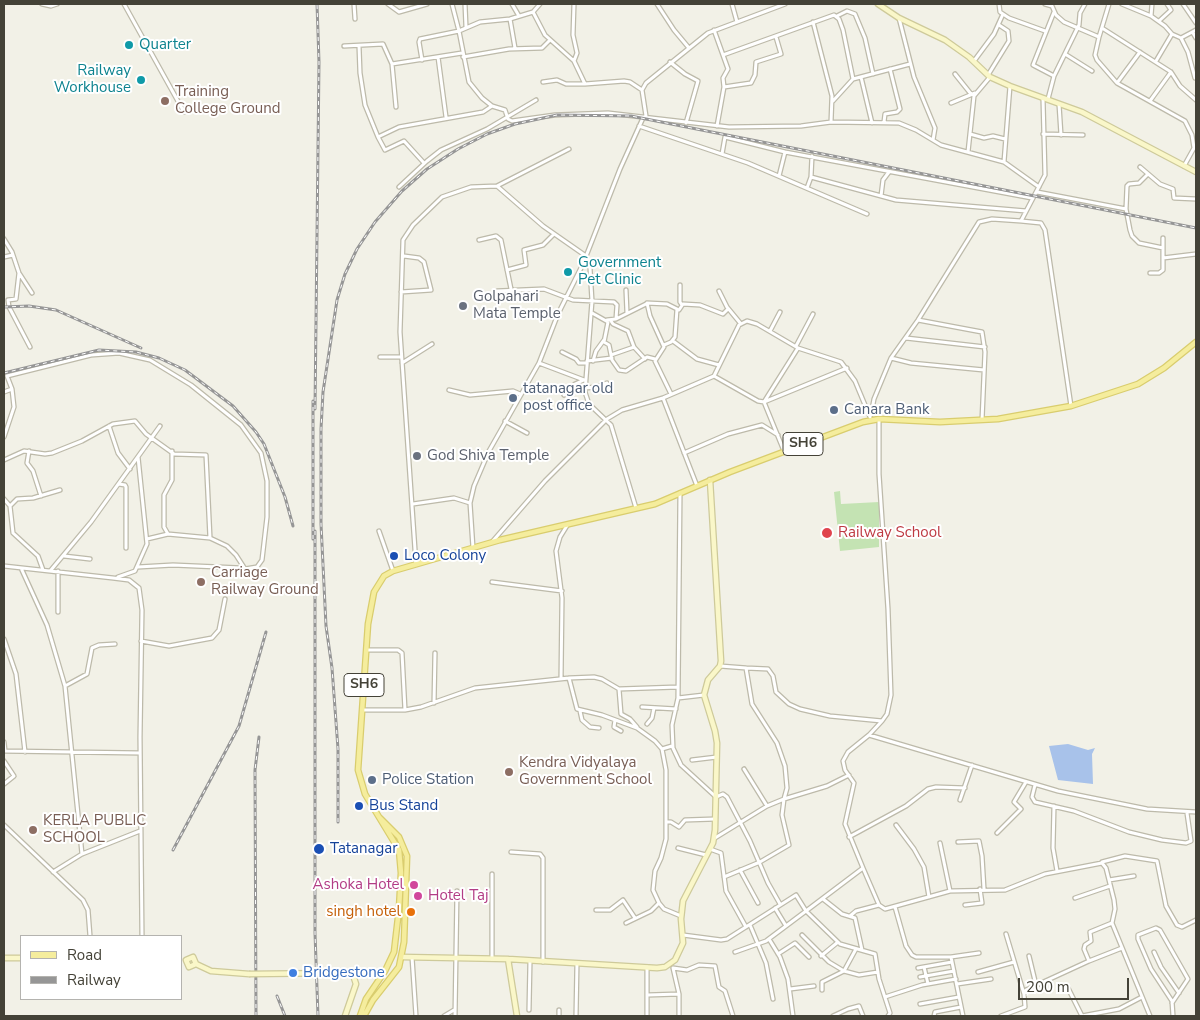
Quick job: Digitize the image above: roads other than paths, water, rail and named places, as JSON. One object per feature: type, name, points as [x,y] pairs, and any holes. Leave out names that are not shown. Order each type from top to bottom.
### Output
[{"type":"main road","name":"SH6","points":[[362,1016],[366,999],[390,962],[397,939],[401,873],[400,858],[394,842],[365,794],[358,770],[366,650],[374,592],[384,576],[394,571],[492,542],[654,504],[710,480],[870,418],[940,422],[982,420],[1021,416],[1071,406],[1138,384],[1164,368],[1196,342]]},
{"type":"main road","name":"SH6","points":[[362,1016],[399,967],[402,957],[407,856],[399,837],[379,818]]},
{"type":"street","points":[[42,4],[51,6],[58,4]]},
{"type":"street","points":[[124,4],[184,112]]},
{"type":"street","points":[[354,4],[355,19]]},
{"type":"street","points":[[388,4],[399,12],[427,4]]},
{"type":"street","points":[[452,4],[469,82],[482,98],[492,106],[505,110],[512,121],[584,113],[646,116],[717,126],[801,126],[831,122],[884,122],[908,126],[941,145],[1004,162],[1039,187]]},
{"type":"street","points":[[466,4],[466,28]]},
{"type":"street","points":[[512,4],[519,16]]},
{"type":"street","points":[[422,60],[420,39],[459,31],[480,22],[519,16],[532,12],[540,4]]},
{"type":"street","points":[[574,4],[573,35],[577,53],[574,61]]},
{"type":"street","points":[[658,4],[688,48]]},
{"type":"street","points":[[732,4],[737,22]]},
{"type":"street","points":[[642,90],[653,76],[714,30],[785,4]]},
{"type":"street","points":[[878,4],[898,18],[945,40],[989,76],[1010,86],[1082,112],[1196,172]]},
{"type":"street","points":[[999,4],[999,10],[1003,14],[1020,23],[1045,31]]},
{"type":"street","points":[[1045,4],[1052,5],[1054,11],[1064,22],[1099,37]]},
{"type":"street","points":[[1021,221],[1037,192],[1045,167],[1043,134],[1045,99],[1080,22],[1080,13],[1084,4]]},
{"type":"street","points":[[1108,4],[1096,57],[1117,83],[1178,115],[1189,127],[1194,134],[1194,148],[1184,166]]},
{"type":"street","points":[[1124,4],[1151,16],[1172,34],[1181,38],[1188,52],[1195,78]]},
{"type":"street","points":[[1151,16],[1152,4]]},
{"type":"street","points":[[1159,22],[1171,10],[1167,4]]},
{"type":"street","points":[[1183,4],[1196,23]]},
{"type":"street","points":[[723,55],[776,37],[831,15],[837,16],[847,11],[855,14],[865,38],[873,74]]},
{"type":"street","points":[[1054,11],[1033,65],[1054,76]]},
{"type":"street","points":[[532,12],[545,35],[564,50],[574,61],[585,84]]},
{"type":"street","points":[[973,62],[999,25],[1003,14]]},
{"type":"street","points":[[837,16],[843,30],[853,79]]},
{"type":"street","points":[[510,18],[515,48]]},
{"type":"street","points":[[898,18],[910,64],[935,128],[934,140]]},
{"type":"street","points":[[813,22],[833,101],[831,122]]},
{"type":"street","points":[[968,152],[973,99],[1009,41],[1008,31],[999,25]]},
{"type":"street","points":[[1102,28],[1171,72],[1180,86],[1196,100]]},
{"type":"street","points":[[714,30],[728,69],[723,78],[724,87],[717,126]]},
{"type":"street","points":[[1181,38],[1195,32],[1196,38]]},
{"type":"street","points":[[1156,61],[1172,34]]},
{"type":"street","points":[[724,87],[751,83],[755,75],[756,62],[781,54],[776,37]]},
{"type":"street","points":[[392,64],[515,48],[542,48],[550,40]]},
{"type":"street","points":[[344,46],[383,44],[392,64],[396,107]]},
{"type":"street","points":[[359,46],[360,72],[365,105],[385,150],[404,141],[424,163]]},
{"type":"street","points":[[1117,83],[1140,52]]},
{"type":"street","points":[[1065,54],[1092,71]]},
{"type":"street","points":[[438,57],[446,117]]},
{"type":"street","points":[[670,62],[685,74],[698,81],[686,122]]},
{"type":"street","points":[[833,101],[853,79],[910,64]]},
{"type":"street","points":[[884,122],[885,114],[897,112],[900,109],[890,69]]},
{"type":"street","points":[[1150,102],[1171,72]]},
{"type":"street","points":[[955,74],[970,94]]},
{"type":"street","points":[[861,78],[872,122]]},
{"type":"street","points":[[473,548],[470,503],[480,470],[505,421],[539,363],[566,298],[584,261],[639,126],[646,116],[642,90],[635,84],[624,81],[585,84],[566,84],[557,80],[544,82]]},
{"type":"street","points":[[1004,162],[1010,86]]},
{"type":"street","points":[[951,103],[976,92]]},
{"type":"street","points":[[399,187],[424,163],[452,144],[487,129],[536,100]]},
{"type":"street","points":[[1059,104],[1061,135]]},
{"type":"street","points":[[378,137],[400,127],[446,117],[482,112],[492,106]]},
{"type":"street","points":[[639,126],[722,154],[867,214]]},
{"type":"street","points":[[970,134],[984,138],[993,136],[1005,139]]},
{"type":"street","points":[[1043,134],[1083,135]]},
{"type":"street","points":[[722,154],[726,137],[785,152],[1032,198]]},
{"type":"street","points":[[416,565],[401,357],[403,240],[406,234],[442,197],[471,187],[497,186],[570,149]]},
{"type":"street","points":[[779,176],[785,152]]},
{"type":"street","points":[[807,188],[811,177],[812,156]]},
{"type":"street","points":[[1140,167],[1160,184],[1173,190],[1174,198],[1196,199]]},
{"type":"street","points":[[881,196],[883,180],[890,172]]},
{"type":"street","points":[[1148,174],[1137,184],[1128,185],[1126,209],[1130,230],[1135,241],[1163,248]]},
{"type":"street","points":[[811,177],[881,196],[913,201],[1026,211]]},
{"type":"street","points":[[497,186],[554,234],[586,256]]},
{"type":"street","points":[[1037,192],[1126,209]]},
{"type":"street","points":[[870,418],[874,399],[891,358],[918,320],[978,222],[992,219],[1041,223],[1045,230],[1071,406]]},
{"type":"street","points":[[507,270],[526,265],[524,250],[543,244],[554,234]]},
{"type":"street","points":[[480,240],[499,237],[511,289]]},
{"type":"street","points":[[1150,273],[1161,272],[1163,238]]},
{"type":"street","points":[[4,239],[13,255],[19,273],[32,293]]},
{"type":"street","points":[[1163,258],[1196,254]]},
{"type":"street","points":[[4,257],[13,255]]},
{"type":"street","points":[[401,292],[430,290],[426,266],[422,259],[404,256]]},
{"type":"street","points":[[584,261],[590,268],[592,301],[584,388],[589,404],[607,419],[620,450],[636,508]]},
{"type":"street","points":[[19,273],[16,299],[8,300],[8,307],[30,348]]},
{"type":"street","points":[[680,285],[680,303],[682,304]]},
{"type":"street","points":[[497,291],[544,289],[566,298],[616,303],[616,319]]},
{"type":"street","points":[[626,290],[627,313]]},
{"type":"street","points":[[719,291],[728,309],[741,324]]},
{"type":"street","points":[[609,320],[616,319],[648,302],[656,302],[677,309]]},
{"type":"street","points":[[604,339],[605,343],[609,345],[611,357],[619,370],[624,372],[644,359],[655,359],[664,349],[664,345],[646,304]]},
{"type":"street","points":[[677,309],[680,309],[682,304]]},
{"type":"street","points":[[682,304],[707,306],[723,314],[728,309]]},
{"type":"street","points":[[664,345],[673,341],[675,337],[677,309]]},
{"type":"street","points":[[770,331],[780,312]]},
{"type":"street","points":[[592,313],[628,331],[634,347],[644,359]]},
{"type":"street","points":[[764,402],[797,347],[813,314]]},
{"type":"street","points":[[593,361],[596,351],[604,339],[609,320]]},
{"type":"street","points":[[918,320],[979,330],[984,335],[982,420]]},
{"type":"street","points":[[492,542],[544,481],[607,419],[629,408],[663,398],[714,376],[741,324],[751,321],[797,347],[833,359],[846,368],[855,381],[870,418]]},
{"type":"street","points":[[906,338],[985,347]]},
{"type":"street","points":[[673,341],[697,360],[719,366]]},
{"type":"street","points":[[402,363],[432,344]]},
{"type":"street","points":[[562,352],[576,359],[579,363],[611,357],[634,347]]},
{"type":"street","points":[[4,438],[14,407],[12,389],[7,376],[91,355],[119,353],[150,360],[209,398],[241,425],[253,439],[261,453],[265,468],[267,517],[262,560],[257,567],[253,569],[173,566],[138,567]]},
{"type":"street","points":[[380,357],[401,357]]},
{"type":"street","points":[[891,358],[911,363],[984,370]]},
{"type":"street","points":[[655,359],[671,394]]},
{"type":"street","points":[[539,363],[584,380]]},
{"type":"street","points":[[714,376],[758,401],[764,402],[846,368]]},
{"type":"street","points":[[564,395],[575,384],[584,380]]},
{"type":"street","points":[[584,388],[597,388],[607,383]]},
{"type":"street","points":[[4,392],[12,389]]},
{"type":"street","points":[[448,390],[470,395],[513,391],[520,394]]},
{"type":"street","points":[[663,398],[697,486]]},
{"type":"street","points":[[764,402],[784,452]]},
{"type":"street","points":[[879,419],[879,474],[888,609],[890,705],[882,721],[845,756],[843,766],[854,783],[845,824],[879,905],[885,909],[950,892],[982,889],[1005,890],[1057,871],[1102,863],[1124,856],[1158,861],[1166,906],[1177,924],[1182,927],[1196,920]]},
{"type":"street","points":[[4,460],[16,453],[30,451],[45,454],[52,453],[109,426],[126,421],[135,421],[152,438],[177,454],[207,456],[210,538]]},
{"type":"street","points":[[505,421],[526,433]]},
{"type":"street","points":[[684,453],[728,434],[762,424],[778,435]]},
{"type":"street","points":[[109,426],[118,453],[130,469]]},
{"type":"street","points":[[51,570],[119,484],[160,426]]},
{"type":"street","points":[[168,534],[164,527],[164,495],[172,480],[172,450]]},
{"type":"street","points":[[30,451],[27,463],[33,471],[40,496]]},
{"type":"street","points":[[113,578],[130,574],[138,567],[147,538],[138,456]]},
{"type":"street","points":[[679,1016],[679,994],[672,966],[681,950],[683,935],[681,916],[686,894],[715,838],[716,731],[704,695],[708,680],[720,666],[713,498],[710,480]]},
{"type":"street","points":[[119,484],[125,484],[126,487],[126,548]]},
{"type":"street","points":[[10,506],[17,499],[40,496],[60,490]]},
{"type":"street","points":[[680,493],[678,698],[672,725],[672,746],[681,765],[716,797]]},
{"type":"street","points":[[412,504],[454,498],[470,503]]},
{"type":"street","points":[[4,499],[10,506],[13,533],[38,556],[43,570]]},
{"type":"street","points":[[561,679],[562,591],[556,551],[560,537],[568,524]]},
{"type":"street","points":[[380,531],[394,571]]},
{"type":"street","points":[[147,538],[168,534],[210,538],[221,541],[231,550],[242,568]]},
{"type":"street","points":[[63,556],[90,559]]},
{"type":"street","points":[[4,566],[129,580],[139,588],[142,610],[140,753],[142,935]]},
{"type":"street","points":[[21,568],[47,625],[65,686],[82,854]]},
{"type":"street","points":[[58,571],[58,612]]},
{"type":"street","points":[[492,582],[562,591]]},
{"type":"street","points":[[142,640],[169,646],[212,638],[219,630],[225,599]]},
{"type":"street","points":[[4,639],[16,674],[26,752]]},
{"type":"street","points":[[65,686],[87,674],[92,648],[99,645],[115,644]]},
{"type":"street","points":[[366,650],[398,650],[402,653],[405,710]]},
{"type":"street","points":[[434,703],[435,653]]},
{"type":"street","points":[[720,666],[768,670],[773,676],[776,692],[789,704],[800,709],[830,716],[882,721]]},
{"type":"street","points":[[724,877],[760,862],[789,845],[782,814],[787,788],[785,766],[773,735],[755,712],[746,668]]},
{"type":"street","points":[[362,710],[405,710],[434,703],[475,688],[569,678],[594,677],[619,689],[678,687]]},
{"type":"street","points":[[569,678],[575,706],[580,711],[637,728],[655,741],[662,749],[666,770],[666,822],[664,849],[655,871],[653,883],[659,904],[670,913],[681,916]]},
{"type":"street","points":[[619,689],[621,714],[630,719],[637,728]]},
{"type":"street","points":[[678,698],[704,695]]},
{"type":"street","points":[[642,707],[676,709]]},
{"type":"street","points":[[646,724],[652,718],[654,708]]},
{"type":"street","points":[[580,711],[582,720],[590,727],[598,728]]},
{"type":"street","points":[[615,720],[614,727],[621,731]]},
{"type":"street","points":[[869,735],[1035,785],[1138,807],[1187,813],[1196,812]]},
{"type":"street","points":[[4,742],[4,751],[140,753]]},
{"type":"street","points":[[662,749],[672,746]]},
{"type":"street","points":[[692,760],[717,757]]},
{"type":"street","points":[[4,761],[14,776],[4,784]]},
{"type":"street","points":[[960,800],[972,765]]},
{"type":"street","points":[[744,769],[767,806]]},
{"type":"street","points":[[715,838],[767,806],[827,786],[849,775]]},
{"type":"street","points":[[997,832],[1021,809],[1014,802],[1026,782]]},
{"type":"street","points":[[1035,785],[1033,801],[1085,814],[1129,832],[1177,843],[1186,843],[1191,839],[1187,813]]},
{"type":"street","points":[[849,837],[906,806],[932,788],[965,788]]},
{"type":"street","points":[[716,797],[725,794],[741,821],[768,883],[780,904]]},
{"type":"street","points":[[1054,806],[1053,848],[1057,871]]},
{"type":"street","points":[[666,822],[672,822],[679,827],[685,820],[715,819]]},
{"type":"street","points":[[4,825],[86,905],[90,935]]},
{"type":"street","points":[[896,826],[914,849],[924,867],[928,897]]},
{"type":"street","points":[[53,872],[82,854],[140,831]]},
{"type":"street","points":[[958,842],[979,841],[982,856],[982,902],[965,905]]},
{"type":"street","points":[[940,844],[950,892]]},
{"type":"street","points":[[678,848],[706,855]]},
{"type":"street","points":[[710,849],[721,853],[729,898],[759,944],[770,975],[773,999]]},
{"type":"street","points":[[510,852],[540,854],[543,858],[543,962]]},
{"type":"street","points":[[1102,863],[1106,868],[1115,909],[1112,923],[1150,1016]]},
{"type":"street","points":[[735,952],[769,939],[862,868]]},
{"type":"street","points":[[740,870],[758,903]]},
{"type":"street","points":[[492,874],[492,959]]},
{"type":"street","points":[[1109,880],[1134,876]]},
{"type":"street","points":[[1075,898],[1110,886]]},
{"type":"street","points":[[455,1016],[457,891]]},
{"type":"street","points":[[683,935],[721,940],[734,935],[796,895],[806,911],[838,942],[875,954],[889,1016]]},
{"type":"street","points":[[823,899],[842,914],[856,920],[862,950]]},
{"type":"street","points":[[596,910],[610,910],[623,900],[635,918]]},
{"type":"street","points":[[626,923],[651,911],[659,904]]},
{"type":"street","points":[[849,916],[856,911],[879,905]]},
{"type":"street","points":[[895,907],[906,946],[912,955],[916,957],[951,956],[979,953]]},
{"type":"street","points":[[775,908],[786,926]]},
{"type":"street","points":[[1089,961],[1084,947],[1091,941],[1090,932],[1112,923]]},
{"type":"street","points":[[1172,1003],[1188,979],[1160,930],[1156,928],[1138,935],[1138,939],[1151,969],[1172,1003],[1173,1016]]},
{"type":"street","points":[[1001,1016],[1025,1007],[1024,994],[1006,934]]},
{"type":"street","points":[[802,936],[821,956],[844,971],[859,975],[878,972]]},
{"type":"street","points":[[769,939],[785,969],[790,989],[792,1016]]},
{"type":"street","points":[[821,956],[838,942]]},
{"type":"street","points":[[778,954],[795,943],[809,957]]},
{"type":"street","points":[[1024,994],[1036,985],[1122,948]]},
{"type":"street","points":[[822,990],[822,982],[844,971],[856,949]]},
{"type":"street","points":[[1154,952],[1161,967],[1179,993]]},
{"type":"street","points":[[412,956],[416,1016]]},
{"type":"street","points":[[951,956],[963,1016]]},
{"type":"street","points":[[1029,956],[1036,985]]},
{"type":"street","points":[[182,957],[196,959],[196,964]]},
{"type":"street","points":[[188,966],[186,960],[190,957]]},
{"type":"street","points":[[402,957],[508,959],[543,962],[672,966],[687,970],[699,965],[715,966],[719,987],[725,991],[732,1016]]},
{"type":"street","points":[[4,958],[20,958]]},
{"type":"street","points":[[508,959],[517,1016]]},
{"type":"street","points":[[529,1010],[530,961]]},
{"type":"street","points":[[918,968],[952,962]]},
{"type":"street","points":[[978,972],[1014,962]]},
{"type":"street","points":[[182,963],[193,967],[196,964]]},
{"type":"street","points":[[576,1016],[577,963]]},
{"type":"street","points":[[196,964],[222,974],[339,973],[354,975],[356,984],[345,1016]]},
{"type":"street","points":[[647,966],[648,1016]]},
{"type":"street","points":[[924,967],[928,984]]},
{"type":"street","points":[[920,977],[954,971]]},
{"type":"street","points":[[885,997],[928,984],[956,979]]},
{"type":"street","points":[[957,984],[992,980]]},
{"type":"street","points":[[790,989],[814,986]]},
{"type":"street","points":[[1068,988],[1082,1016],[1122,1008],[1142,998]]},
{"type":"street","points":[[648,995],[679,994]]},
{"type":"street","points":[[920,1004],[959,997]]},
{"type":"street","points":[[833,1016],[848,1008],[859,1006],[863,1016]]},
{"type":"street","points":[[934,1016],[935,1012],[961,1007]]},
{"type":"street","points":[[444,1016],[455,1010]]},
{"type":"street","points":[[559,1010],[559,1016]]},
{"type":"water","points":[[1068,744],[1088,750],[1095,748],[1092,754],[1093,784],[1058,780],[1049,746]]},
{"type":"railway","points":[[315,409],[319,62],[317,4]]},
{"type":"railway","points":[[338,822],[338,749],[332,668],[326,626],[321,524],[323,392],[337,300],[345,274],[357,249],[375,222],[402,191],[427,169],[458,149],[487,134],[515,124],[557,115],[631,116],[1196,228]]},
{"type":"railway","points":[[4,307],[29,306],[56,310],[141,348]]},
{"type":"railway","points":[[4,373],[99,350],[136,352],[159,358],[185,370],[233,406],[256,432],[264,444],[285,497],[293,526]]},
{"type":"railway","points":[[313,401],[313,539]]},
{"type":"railway","points":[[315,531],[315,933],[318,1016]]},
{"type":"railway","points":[[173,850],[239,726],[266,632]]},
{"type":"railway","points":[[256,1016],[255,770],[259,737]]},
{"type":"railway","points":[[277,996],[285,1016]]},
{"type":"place","name":"Quarter","points":[[129,45]]},
{"type":"place","name":"Railway Workhouse","points":[[141,80]]},
{"type":"place","name":"Training College Ground","points":[[165,101]]},
{"type":"place","name":"Government Pet Clinic","points":[[568,272]]},
{"type":"place","name":"Golpahari Mata Temple","points":[[463,306]]},
{"type":"place","name":"tatanagar old post office","points":[[513,398]]},
{"type":"place","name":"Canara Bank","points":[[834,410]]},
{"type":"place","name":"God Shiva Temple","points":[[417,456]]},
{"type":"place","name":"Railway School","points":[[827,533]]},
{"type":"place","name":"Loco Colony","points":[[394,556]]},
{"type":"place","name":"Carriage Railway Ground","points":[[201,582]]},
{"type":"place","name":"Kendra Vidyalaya Government School","points":[[509,772]]},
{"type":"place","name":"Police Station","points":[[372,780]]},
{"type":"place","name":"Bus Stand","points":[[359,806]]},
{"type":"place","name":"KERLA PUBLIC SCHOOL","points":[[33,830]]},
{"type":"place","name":"Tatanagar","points":[[319,849]]},
{"type":"place","name":"Ashoka Hotel","points":[[414,885]]},
{"type":"place","name":"Hotel Taj","points":[[418,896]]},
{"type":"place","name":"singh hotel","points":[[411,912]]},
{"type":"place","name":"Bridgestone","points":[[293,973]]}]
